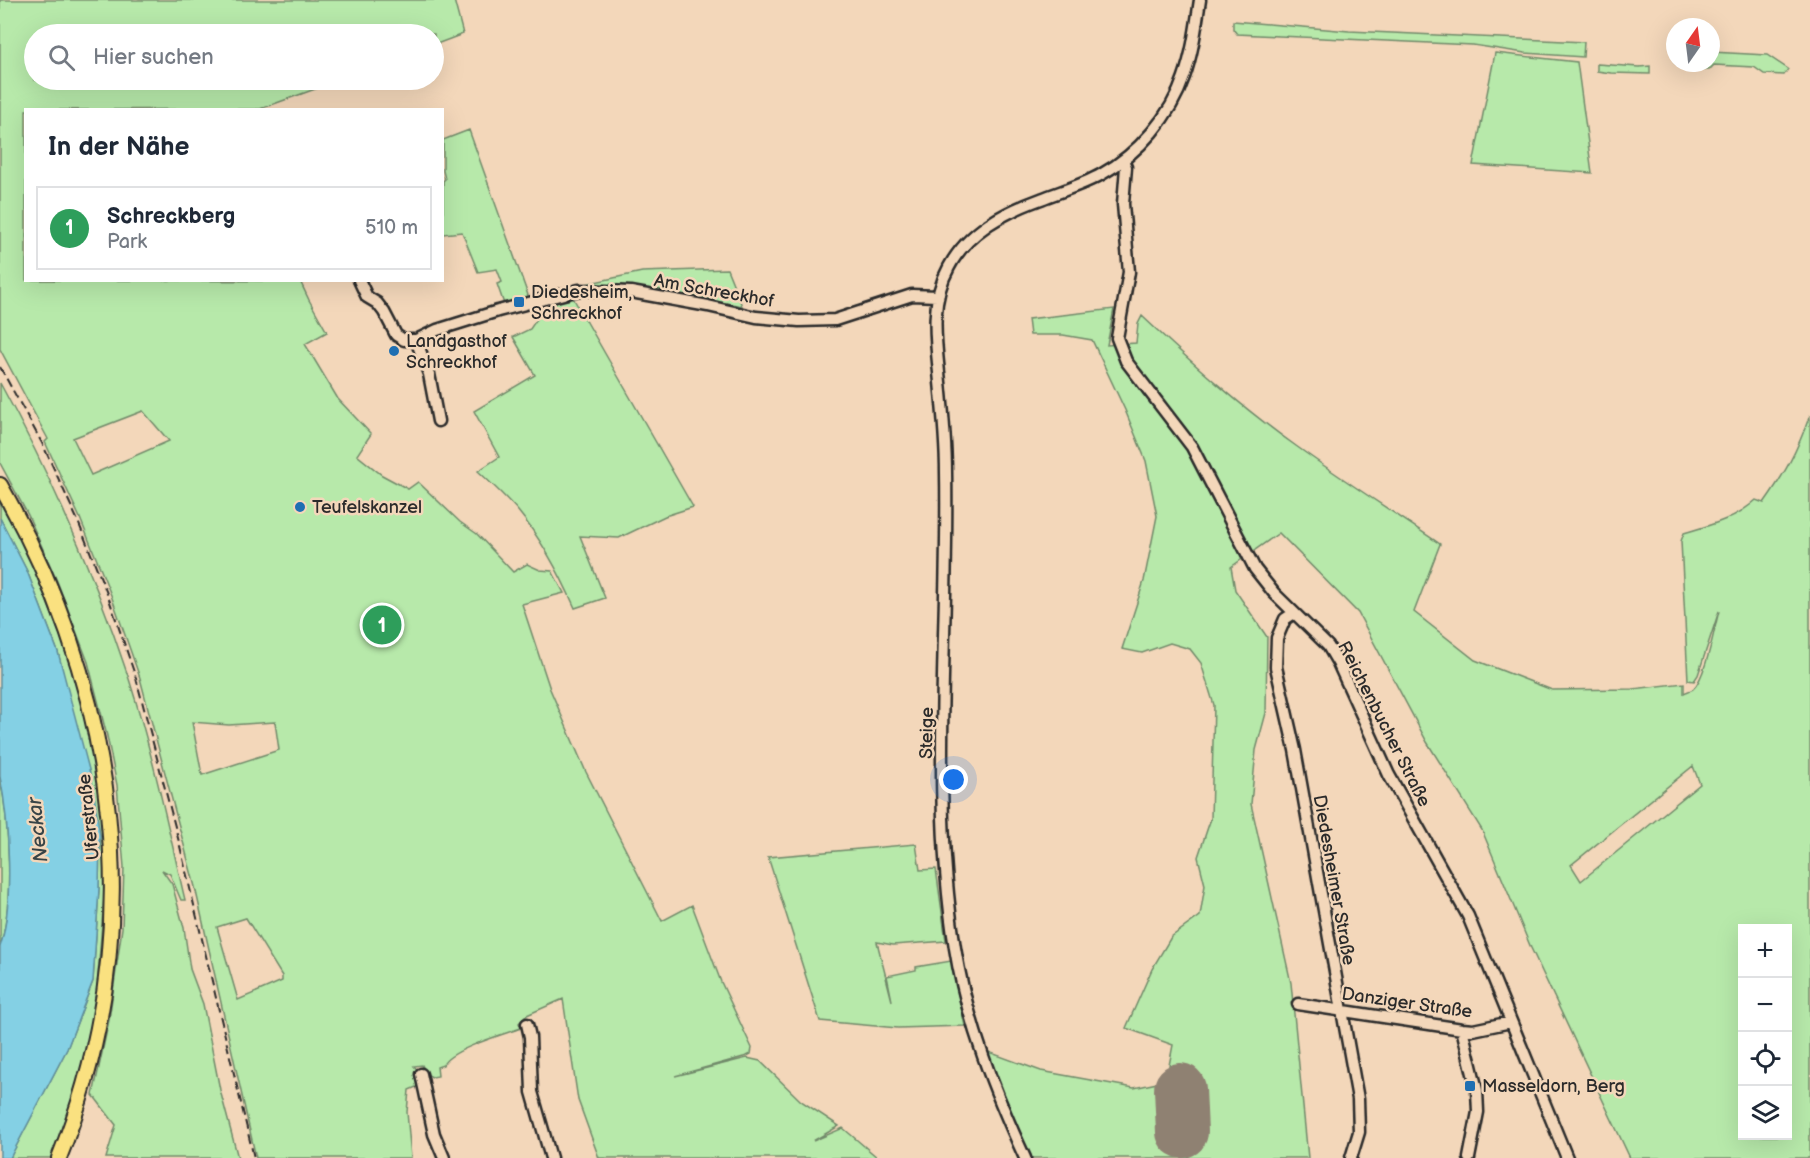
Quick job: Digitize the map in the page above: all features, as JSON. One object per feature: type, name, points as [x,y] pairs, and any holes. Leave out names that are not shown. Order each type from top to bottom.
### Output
[{"type":"main road","name":"Uferstraße","points":[[0,485],[34,553],[72,646],[96,735],[110,823],[113,883],[112,926],[106,986],[84,1090],[59,1158]]},
{"type":"street","name":"Steige","points":[[1025,1158],[980,1050],[963,985],[948,900],[943,778],[946,471],[935,333],[937,296],[950,265],[962,248],[982,229],[1022,206],[1100,175],[1123,161],[1156,127],[1183,79],[1191,55],[1200,0]]},
{"type":"street","name":"Reichenbucher Straße","points":[[1123,161],[1126,166],[1123,204],[1130,272],[1117,338],[1125,361],[1192,447],[1255,569],[1274,593],[1328,646],[1338,663],[1389,776],[1468,916],[1567,1158]]},
{"type":"street","points":[[360,282],[363,291],[384,312],[399,338],[416,340],[429,374],[438,421]]},
{"type":"street","name":"Am Schreckhof","points":[[416,340],[437,330],[488,314],[579,290],[631,292],[756,317],[799,321],[835,320],[912,295],[937,296]]},
{"type":"street","name":"Diedesheimer Straße","points":[[1294,612],[1284,619],[1277,638],[1276,667],[1295,750],[1358,1100],[1359,1132],[1351,1158]]},
{"type":"street","name":"Danziger Straße","points":[[1298,1004],[1473,1030],[1510,1022]]},
{"type":"street","points":[[527,1024],[530,1037],[532,1092],[551,1158]]},
{"type":"street","points":[[1462,1029],[1477,1090],[1478,1113],[1469,1158]]},
{"type":"street","points":[[421,1074],[434,1134],[444,1158]]},
{"type":"green space","points":[[0,0],[454,0],[463,34],[444,41],[444,24],[24,24],[24,90],[312,90],[263,108],[24,108],[24,282],[300,282],[327,332],[305,344],[338,399],[371,434],[357,455],[382,475],[408,489],[418,482],[460,522],[477,534],[513,572],[527,564],[540,570],[552,571],[564,593],[522,604],[550,689],[586,772],[662,921],[692,905],[721,982],[752,1048],[751,1054],[747,1056],[675,1076],[747,1058],[760,1061],[801,1101],[839,1126],[813,1141],[843,1128],[878,1158],[599,1158],[578,1100],[563,999],[527,1015],[519,1023],[521,1028],[478,1043],[455,1054],[443,1065],[437,1067],[438,1076],[432,1077],[426,1074],[422,1065],[414,1066],[421,1074],[423,1084],[409,1090],[407,1112],[411,1158],[256,1158],[195,887],[140,678],[111,595],[80,518],[45,442],[48,439],[0,349]],"holes":[[[143,411],[169,441],[91,475],[73,438]],[[192,722],[229,725],[275,722],[279,750],[202,775]],[[246,918],[282,976],[282,981],[238,1000],[217,927]]]},
{"type":"green space","points":[[1233,21],[1349,31],[1584,42],[1583,57],[1525,53],[1473,45],[1237,34],[1233,29]]},
{"type":"green space","points":[[1720,52],[1767,55],[1788,69],[1784,75],[1764,74],[1754,67],[1720,65]]},
{"type":"green space","points":[[1495,53],[1577,62],[1592,173],[1473,165]]},
{"type":"green space","points":[[1597,64],[1650,66],[1650,74],[1597,71]]},
{"type":"green space","points":[[469,130],[529,298],[504,304],[497,284],[502,282],[497,269],[478,272],[462,232],[444,234],[444,140]]},
{"type":"green space","points":[[727,269],[742,306],[651,289],[576,286],[642,272]]},
{"type":"green space","points":[[572,296],[693,507],[665,516],[619,538],[580,536],[605,598],[575,608],[557,570],[527,522],[478,471],[499,457],[474,411],[535,375],[513,337],[530,329],[545,307]]},
{"type":"green space","points":[[1114,309],[1107,345],[1136,343],[1138,324],[1142,316],[1256,416],[1440,544],[1414,612],[1475,660],[1552,690],[1633,689],[1684,683],[1684,693],[1693,689],[1706,664],[1719,611],[1698,675],[1694,681],[1688,680],[1681,541],[1684,533],[1731,517],[1756,500],[1764,503],[1790,461],[1810,415],[1810,1158],[1630,1158],[1531,948],[1482,830],[1427,742],[1358,613],[1279,533],[1231,567],[1235,590],[1267,637],[1266,713],[1256,750],[1251,804],[1291,983],[1308,1158],[1025,1158],[986,1051],[1041,1071],[1134,1088],[1166,1081],[1173,1045],[1126,1028],[1152,969],[1171,937],[1200,916],[1205,885],[1198,857],[1211,818],[1214,705],[1201,663],[1190,649],[1170,643],[1142,653],[1122,649],[1144,581],[1157,516],[1146,461],[1092,340],[1063,335],[1030,335],[1028,319]],"holes":[[[1693,766],[1700,784],[1581,881],[1571,865]]]},
{"type":"green space","points":[[0,383],[55,491],[102,603],[129,679],[152,761],[185,900],[181,900],[170,874],[162,870],[172,884],[184,928],[190,969],[203,1004],[220,1090],[238,1158],[106,1158],[116,1125],[93,1095],[109,1020],[122,928],[124,867],[117,785],[88,662],[57,581],[28,515],[0,463]]},
{"type":"green space","points":[[0,502],[28,553],[65,648],[81,698],[105,827],[105,884],[96,1001],[83,1074],[65,1127],[51,1158],[10,1158],[67,1049],[93,981],[100,835],[58,652],[27,571],[0,518]]},
{"type":"green space","points":[[0,777],[8,839],[9,886],[0,947]]},
{"type":"green space","points":[[916,844],[920,870],[936,869],[946,941],[893,945],[877,942],[892,1001],[887,976],[916,970],[916,967],[951,961],[965,1026],[898,1028],[820,1021],[768,857]]},
{"type":"water","name":"Neckar","points":[[0,518],[27,571],[58,652],[92,781],[100,835],[93,981],[67,1049],[10,1158],[0,1158],[0,947],[7,909],[9,863],[6,816],[0,777]]},
{"type":"runway","points":[[1180,1089],[1182,1132]]},
{"type":"railway","points":[[0,367],[42,443],[77,519],[108,596],[136,678],[179,842],[254,1158]]},
{"type":"place","name":"Diedesheim, Schreckhof","points":[[519,302]]},
{"type":"place","name":"Landgasthof Schreckhof","points":[[394,351]]},
{"type":"place","name":"Teufelskanzel","points":[[300,507]]},
{"type":"place","name":"Schreckberg","points":[[382,625]]},
{"type":"place","name":"Masseldorn, Berg","points":[[1470,1086]]}]
